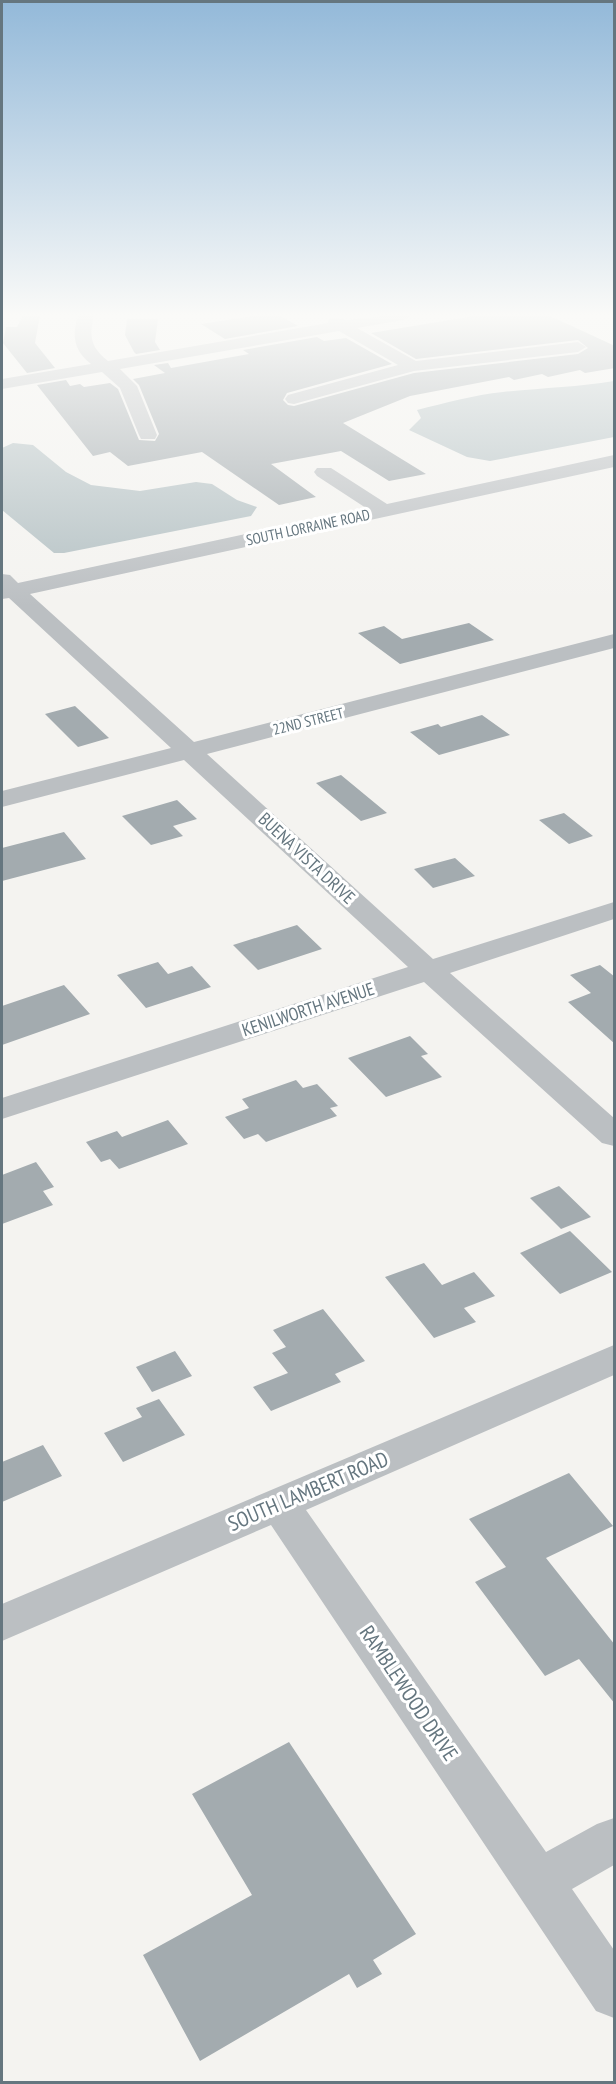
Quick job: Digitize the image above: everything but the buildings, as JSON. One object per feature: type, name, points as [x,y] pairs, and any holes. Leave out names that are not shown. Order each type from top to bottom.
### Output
[{"type":"street","points":[[139,412],[148,435]]},
{"type":"street","name":"SOUTH LORRAINE ROAD","points":[[5,588],[615,461]]},
{"type":"street","points":[[324,472],[384,510]]},
{"type":"street","name":"BUENA VISTA DRIVE","points":[[5,588],[190,751],[428,970],[615,1135]]},
{"type":"street","name":"22ND STREET","points":[[2,800],[615,641]]},
{"type":"street","name":"KENILWORTH AVENUE","points":[[2,1109],[615,910]]},
{"type":"street","name":"SOUTH LAMBERT ROAD","points":[[2,1623],[615,1359]]},
{"type":"street","name":"RAMBLEWOOD DRIVE","points":[[279,1504],[615,1993]]},
{"type":"street","points":[[538,1882],[615,1840]]},
{"type":"shaded area","points":[[418,412],[614,412],[614,437],[490,461],[467,457],[409,430],[421,418]]},
{"type":"shaded area","points":[[13,443],[33,445],[66,472],[91,485],[140,491],[196,482],[212,484],[237,500],[257,507],[251,516],[64,553],[54,553],[2,510],[2,448]]}]
